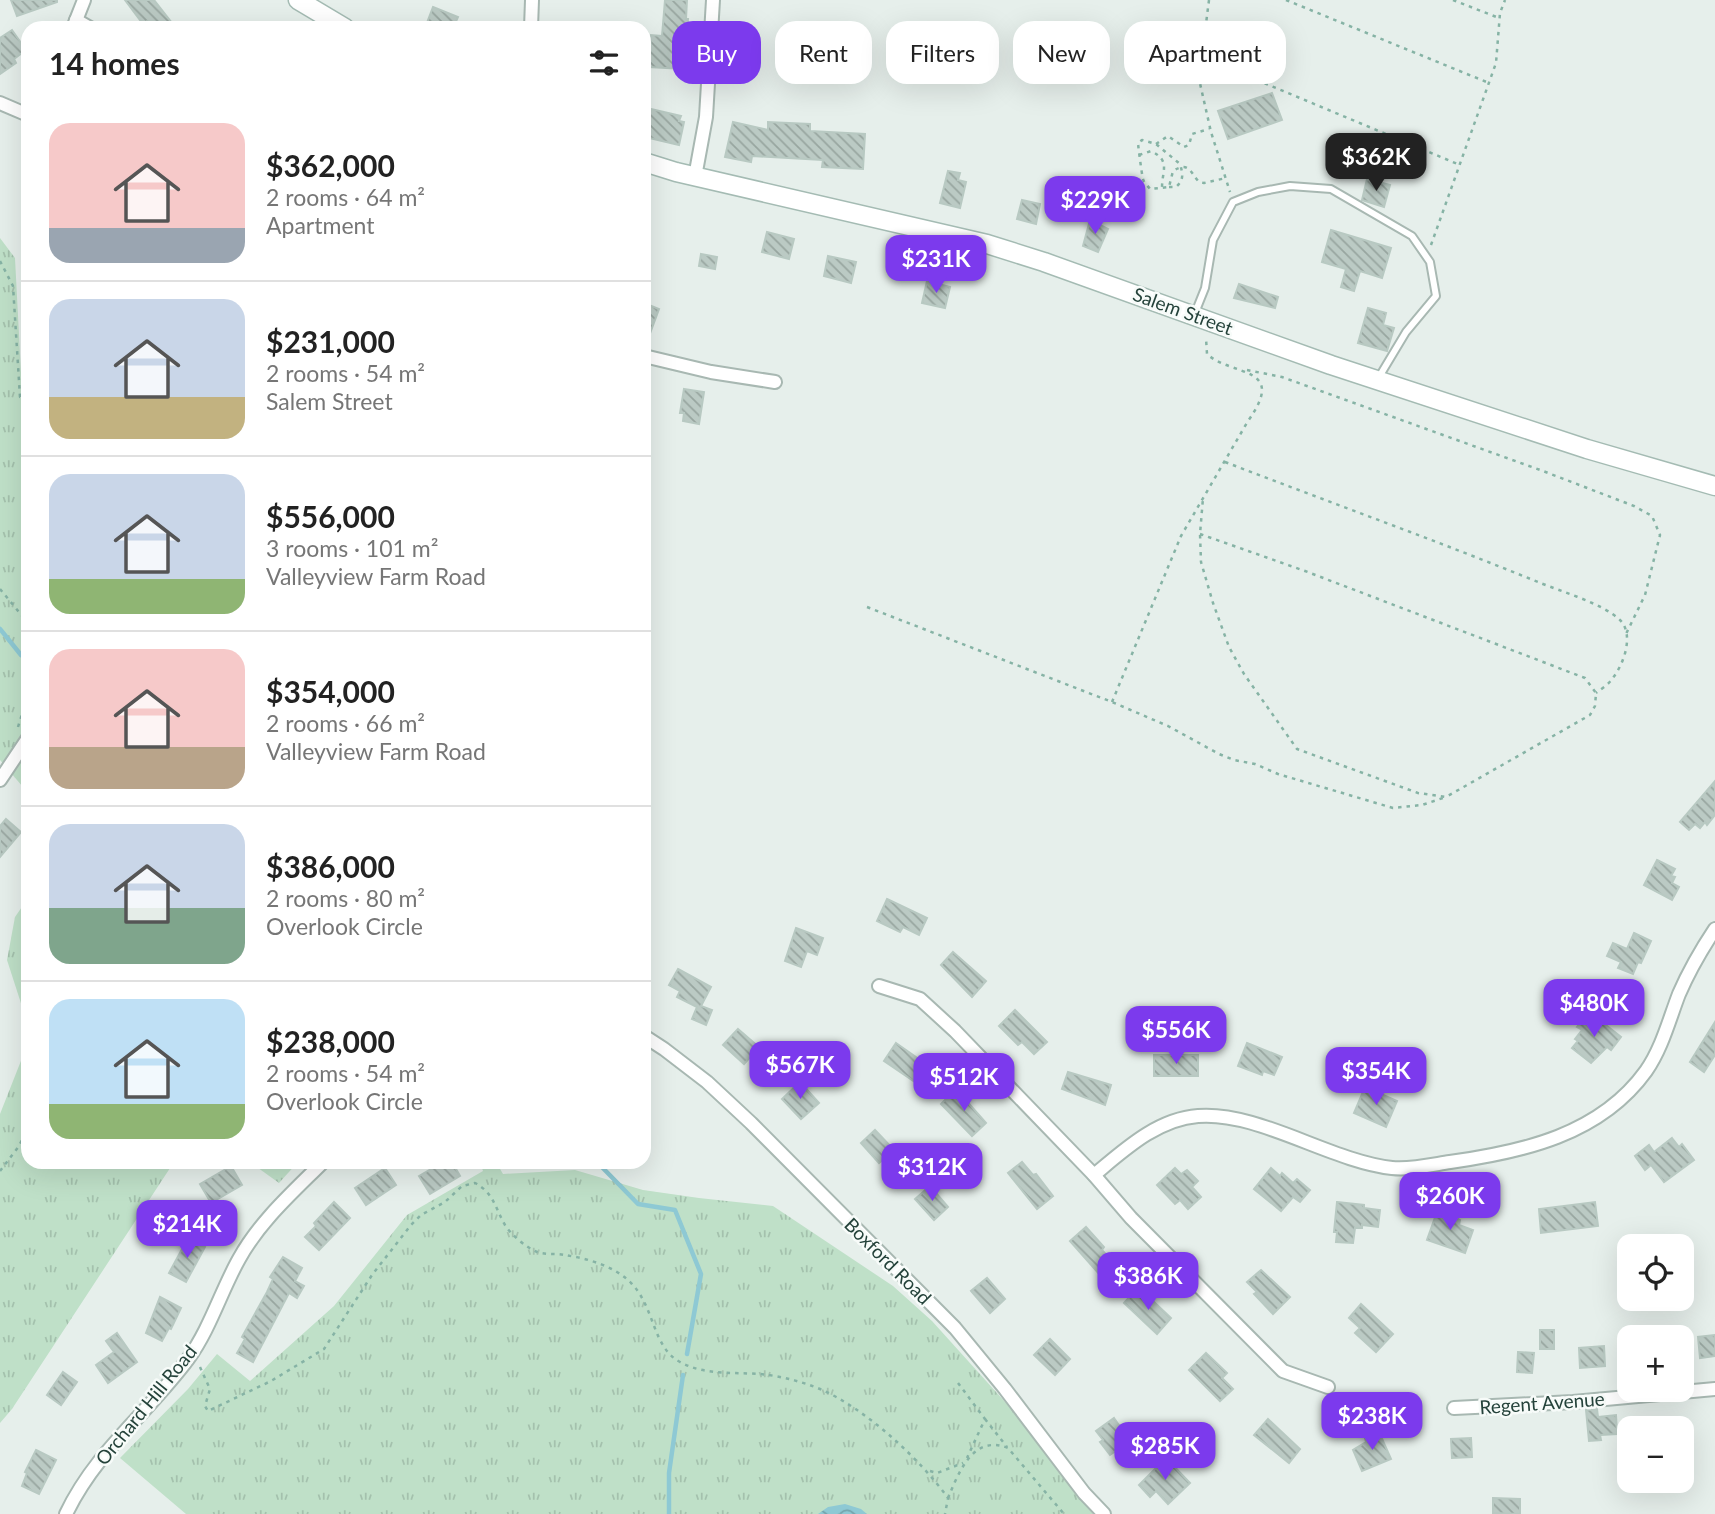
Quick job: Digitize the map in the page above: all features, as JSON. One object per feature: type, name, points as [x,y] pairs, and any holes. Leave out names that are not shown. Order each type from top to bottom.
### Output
[{"type":"main road","points":[[298,0],[330,21]]},
{"type":"main road","name":"Salem Street","points":[[651,164],[695,177],[987,244],[1377,380],[1587,449],[1715,486]]},
{"type":"street","points":[[75,21],[84,0]]},
{"type":"street","points":[[531,21],[532,0]]},
{"type":"street","points":[[695,177],[706,117],[713,0]]},
{"type":"street","points":[[0,103],[21,112]]},
{"type":"street","points":[[651,358],[710,372],[775,382]]},
{"type":"street","points":[[0,780],[21,748]]},
{"type":"street","points":[[1094,1175],[1135,1140],[1174,1122],[1196,1116],[1239,1121],[1279,1132],[1320,1149],[1392,1168],[1466,1160],[1544,1143],[1575,1130],[1604,1112],[1646,1072],[1696,958],[1715,929]]},
{"type":"street","points":[[879,986],[920,999],[955,1031],[1094,1175],[1131,1218],[1283,1371],[1328,1387]]},
{"type":"street","name":"Boxford Road","points":[[651,1041],[707,1083],[751,1123],[955,1328],[1084,1493],[1104,1514]]},
{"type":"street","name":"Orchard Hill Road","points":[[66,1514],[104,1452],[158,1395],[190,1356],[240,1256],[257,1232],[316,1169]]},
{"type":"street","name":"Regent Avenue","points":[[1454,1408],[1573,1402],[1715,1389]]},
{"type":"lane","points":[[1202,318],[1213,240],[1233,201],[1258,192],[1290,186],[1331,189],[1412,236],[1427,258],[1436,296],[1406,332],[1377,380]]},
{"type":"path","points":[[1206,21],[1209,0]]},
{"type":"path","points":[[1286,0],[1489,83]]},
{"type":"path","points":[[1453,0],[1499,18]]},
{"type":"path","points":[[1427,258],[1496,64],[1499,18],[1505,0]]},
{"type":"path","points":[[1200,84],[1210,129],[1233,201]]},
{"type":"path","points":[[1266,84],[1460,166]]},
{"type":"path","points":[[1156,144],[1167,136],[1184,147],[1189,145],[1192,134],[1210,129]]},
{"type":"path","points":[[1142,140],[1156,144],[1177,160],[1181,167],[1182,181],[1176,187],[1150,189],[1143,179],[1139,155],[1137,145],[1142,140]]},
{"type":"path","points":[[1139,155],[1151,151],[1165,163],[1162,188]]},
{"type":"path","points":[[1170,187],[1173,171],[1181,167],[1190,168],[1199,182],[1226,177]]},
{"type":"path","points":[[0,261],[13,286],[21,397]]},
{"type":"path","points":[[1202,318],[1207,354],[1214,360],[1282,377],[1543,471],[1634,506],[1652,516],[1660,535],[1645,595],[1626,634],[1623,663],[1611,681],[1596,693]]},
{"type":"path","points":[[1112,702],[1181,536],[1260,404],[1262,394],[1258,381],[1247,370]]},
{"type":"path","points":[[1225,462],[1604,609],[1622,622],[1626,634]]},
{"type":"path","points":[[1203,498],[1201,562],[1229,647],[1244,674],[1297,749],[1418,793],[1446,797]]},
{"type":"path","points":[[867,607],[1112,702],[1168,726],[1219,754],[1393,808],[1422,805],[1446,797],[1590,715],[1595,706],[1596,693],[1584,678],[1305,571],[1200,534]]},
{"type":"path","points":[[0,589],[21,614]]},
{"type":"path","points":[[0,1171],[21,1142]]},
{"type":"path","points":[[195,1357],[210,1389],[205,1406],[208,1411],[271,1381],[324,1349],[372,1275],[411,1225],[421,1215],[445,1202],[462,1186],[475,1183],[492,1196],[506,1227],[538,1252],[578,1257],[603,1265],[629,1280],[644,1297],[657,1338],[679,1362],[721,1373],[747,1373],[792,1379],[840,1399],[869,1420],[927,1471],[948,1498]]},
{"type":"path","points":[[958,1383],[1064,1514]]},
{"type":"path","points":[[945,1514],[948,1498],[985,1419]]},
{"type":"path","points":[[927,1471],[937,1473],[965,1462],[985,1446],[998,1444],[1008,1448]]},
{"type":"green space","points":[[0,238],[15,258],[21,373],[21,785],[0,760]]},
{"type":"green space","points":[[21,908],[21,1003],[7,960],[15,917]]},
{"type":"green space","points":[[21,1061],[21,1169],[169,1169],[12,1409],[0,1423],[0,1114]]},
{"type":"green space","points":[[260,1169],[292,1169],[279,1183]]},
{"type":"green space","points":[[482,1169],[500,1169],[503,1174],[575,1170],[643,1190],[773,1206],[893,1286],[932,1321],[1006,1403],[1093,1514],[186,1514],[120,1458],[188,1389],[217,1354],[250,1381],[334,1306],[407,1215]]},
{"type":"water","points":[[845,1504],[867,1514],[818,1514],[828,1507]]},
{"type":"building","points":[[11,0],[57,0],[57,2],[17,16]]},
{"type":"building","points":[[125,0],[154,0],[170,21],[147,21],[141,21]]},
{"type":"building","points":[[665,0],[687,0],[688,21],[672,21],[672,68],[651,67],[651,35],[662,36]]},
{"type":"building","points":[[433,7],[458,17],[456,21],[428,21]]},
{"type":"building","points":[[12,30],[21,43],[21,54],[14,59],[16,63],[0,74],[0,38]]},
{"type":"building","points":[[1272,93],[1282,120],[1228,139],[1218,111]]},
{"type":"building","points":[[651,109],[681,116],[679,121],[684,122],[679,145],[651,138]]},
{"type":"building","points":[[733,122],[768,130],[768,122],[810,124],[810,131],[865,134],[863,169],[822,167],[823,160],[752,156],[751,162],[725,157]]},
{"type":"building","points":[[948,171],[960,173],[958,180],[966,182],[960,208],[940,203]]},
{"type":"building","points":[[1367,179],[1390,185],[1384,207],[1362,200]]},
{"type":"building","points":[[1022,200],[1040,204],[1036,224],[1017,219]]},
{"type":"building","points":[[1090,220],[1108,229],[1098,252],[1083,246]]},
{"type":"building","points":[[1331,230],[1391,248],[1382,278],[1360,271],[1354,291],[1341,287],[1346,269],[1322,262]]},
{"type":"building","points":[[767,232],[794,239],[789,259],[762,252]]},
{"type":"building","points":[[701,254],[717,257],[715,269],[699,266]]},
{"type":"building","points":[[828,256],[856,262],[851,283],[824,276]]},
{"type":"building","points":[[927,281],[950,287],[945,308],[922,303]]},
{"type":"building","points":[[1239,284],[1278,297],[1275,308],[1234,298]]},
{"type":"building","points":[[651,306],[659,309],[651,331]]},
{"type":"building","points":[[1368,308],[1386,313],[1383,325],[1394,328],[1387,351],[1358,343]]},
{"type":"building","points":[[684,389],[704,392],[699,424],[683,421],[684,413],[680,413]]},
{"type":"building","points":[[1715,781],[1715,815],[1707,825],[1705,822],[1700,828],[1695,824],[1689,830],[1680,822]]},
{"type":"building","points":[[6,819],[21,832],[0,857],[0,826]]},
{"type":"building","points":[[1657,860],[1675,869],[1671,876],[1675,877],[1672,883],[1679,887],[1672,900],[1644,885]]},
{"type":"building","points":[[887,899],[927,918],[919,935],[903,927],[900,932],[877,921]]},
{"type":"building","points":[[796,928],[823,938],[817,955],[807,951],[801,967],[785,961]]},
{"type":"building","points":[[1634,933],[1651,941],[1633,974],[1618,968],[1621,962],[1607,956],[1613,943],[1627,949]]},
{"type":"building","points":[[953,952],[986,981],[972,997],[941,965]]},
{"type":"building","points":[[678,969],[711,987],[701,1006],[712,1010],[706,1025],[692,1019],[697,1007],[677,997],[680,991],[669,985]]},
{"type":"building","points":[[1015,1010],[1047,1042],[1034,1054],[1022,1042],[1018,1045],[999,1026]]},
{"type":"building","points":[[1586,1016],[1593,1022],[1597,1018],[1621,1037],[1611,1050],[1607,1047],[1591,1063],[1572,1048],[1582,1030],[1577,1027]]},
{"type":"building","points":[[1715,1022],[1715,1055],[1704,1072],[1690,1062]]},
{"type":"building","points":[[738,1029],[759,1047],[744,1064],[723,1045]]},
{"type":"building","points":[[896,1043],[933,1069],[921,1086],[884,1061]]},
{"type":"building","points":[[1247,1043],[1282,1057],[1274,1075],[1263,1071],[1262,1075],[1238,1066]]},
{"type":"building","points":[[1154,1055],[1198,1055],[1198,1076],[1154,1076]]},
{"type":"building","points":[[1068,1072],[1111,1085],[1105,1105],[1062,1089]]},
{"type":"building","points":[[800,1082],[819,1103],[801,1119],[782,1099]]},
{"type":"building","points":[[1365,1087],[1397,1101],[1386,1127],[1354,1113]]},
{"type":"building","points":[[956,1089],[986,1123],[972,1136],[941,1104]]},
{"type":"building","points":[[875,1130],[894,1150],[879,1163],[861,1143]]},
{"type":"building","points":[[1672,1138],[1679,1147],[1682,1144],[1694,1160],[1664,1182],[1651,1165],[1645,1170],[1635,1156],[1649,1145],[1654,1152]]},
{"type":"building","points":[[1022,1162],[1033,1175],[1036,1174],[1053,1196],[1037,1209],[1008,1173]]},
{"type":"building","points":[[1175,1168],[1181,1174],[1187,1170],[1198,1181],[1192,1187],[1201,1197],[1188,1209],[1180,1200],[1175,1204],[1157,1185]]},
{"type":"building","points":[[1271,1168],[1293,1183],[1297,1179],[1310,1190],[1300,1202],[1293,1197],[1281,1211],[1254,1189]]},
{"type":"building","points":[[226,1169],[233,1169],[242,1185],[211,1203],[200,1184]]},
{"type":"building","points":[[384,1169],[396,1185],[366,1205],[355,1188]]},
{"type":"building","points":[[431,1169],[456,1169],[460,1176],[430,1194],[419,1176]]},
{"type":"building","points":[[930,1186],[948,1207],[934,1220],[915,1199]]},
{"type":"building","points":[[334,1202],[350,1218],[319,1250],[305,1237]]},
{"type":"building","points":[[1337,1202],[1380,1210],[1378,1227],[1362,1225],[1362,1228],[1355,1228],[1353,1243],[1336,1242],[1337,1232],[1334,1232]]},
{"type":"building","points":[[1595,1202],[1598,1226],[1541,1233],[1539,1209]]},
{"type":"building","points":[[1438,1209],[1454,1214],[1453,1217],[1460,1220],[1459,1225],[1473,1230],[1465,1253],[1427,1240]]},
{"type":"building","points":[[1086,1227],[1113,1262],[1100,1275],[1070,1241]]},
{"type":"building","points":[[188,1238],[205,1247],[186,1282],[169,1273]]},
{"type":"building","points":[[283,1257],[302,1268],[295,1281],[304,1286],[297,1298],[289,1293],[253,1362],[237,1353],[245,1339],[242,1337],[273,1279],[270,1277]]},
{"type":"building","points":[[1261,1270],[1290,1297],[1273,1314],[1254,1294],[1257,1292],[1247,1282]]},
{"type":"building","points":[[987,1278],[1005,1299],[990,1313],[971,1291]]},
{"type":"building","points":[[1136,1290],[1149,1302],[1151,1299],[1171,1318],[1157,1334],[1124,1303]]},
{"type":"building","points":[[160,1297],[181,1308],[162,1341],[146,1333]]},
{"type":"building","points":[[1361,1304],[1393,1334],[1376,1352],[1355,1333],[1360,1328],[1349,1318]]},
{"type":"building","points":[[1540,1330],[1554,1330],[1554,1349],[1540,1349]]},
{"type":"building","points":[[117,1333],[137,1362],[108,1383],[96,1365],[114,1352],[106,1341]]},
{"type":"building","points":[[1715,1335],[1715,1356],[1700,1358],[1698,1337]]},
{"type":"building","points":[[1050,1339],[1070,1359],[1055,1375],[1034,1355]]},
{"type":"building","points":[[1604,1346],[1605,1366],[1580,1368],[1579,1348]]},
{"type":"building","points":[[1518,1352],[1534,1353],[1532,1373],[1517,1372]]},
{"type":"building","points":[[1206,1353],[1227,1373],[1222,1378],[1233,1389],[1220,1401],[1189,1370]]},
{"type":"building","points":[[63,1372],[77,1382],[61,1405],[47,1395]]},
{"type":"building","points":[[1597,1409],[1598,1417],[1616,1415],[1617,1434],[1600,1435],[1601,1440],[1589,1441],[1586,1410]]},
{"type":"building","points":[[1114,1418],[1130,1441],[1110,1455],[1096,1431]]},
{"type":"building","points":[[1268,1419],[1300,1449],[1289,1463],[1254,1435]]},
{"type":"building","points":[[1379,1432],[1391,1459],[1362,1471],[1353,1450],[1366,1442],[1365,1438]]},
{"type":"building","points":[[1471,1438],[1472,1457],[1452,1458],[1451,1439]]},
{"type":"building","points":[[36,1450],[56,1460],[39,1494],[22,1486],[27,1473],[25,1472]]},
{"type":"building","points":[[1166,1458],[1190,1483],[1168,1504],[1156,1491],[1150,1497],[1139,1485]]},
{"type":"building","points":[[1493,1498],[1520,1499],[1520,1514],[1493,1513]]},
{"type":"waterway","points":[[0,629],[21,655]]},
{"type":"waterway","points":[[604,1169],[638,1204],[675,1210],[701,1274],[687,1354]]},
{"type":"waterway","points":[[669,1514],[669,1473],[683,1375]]}]
